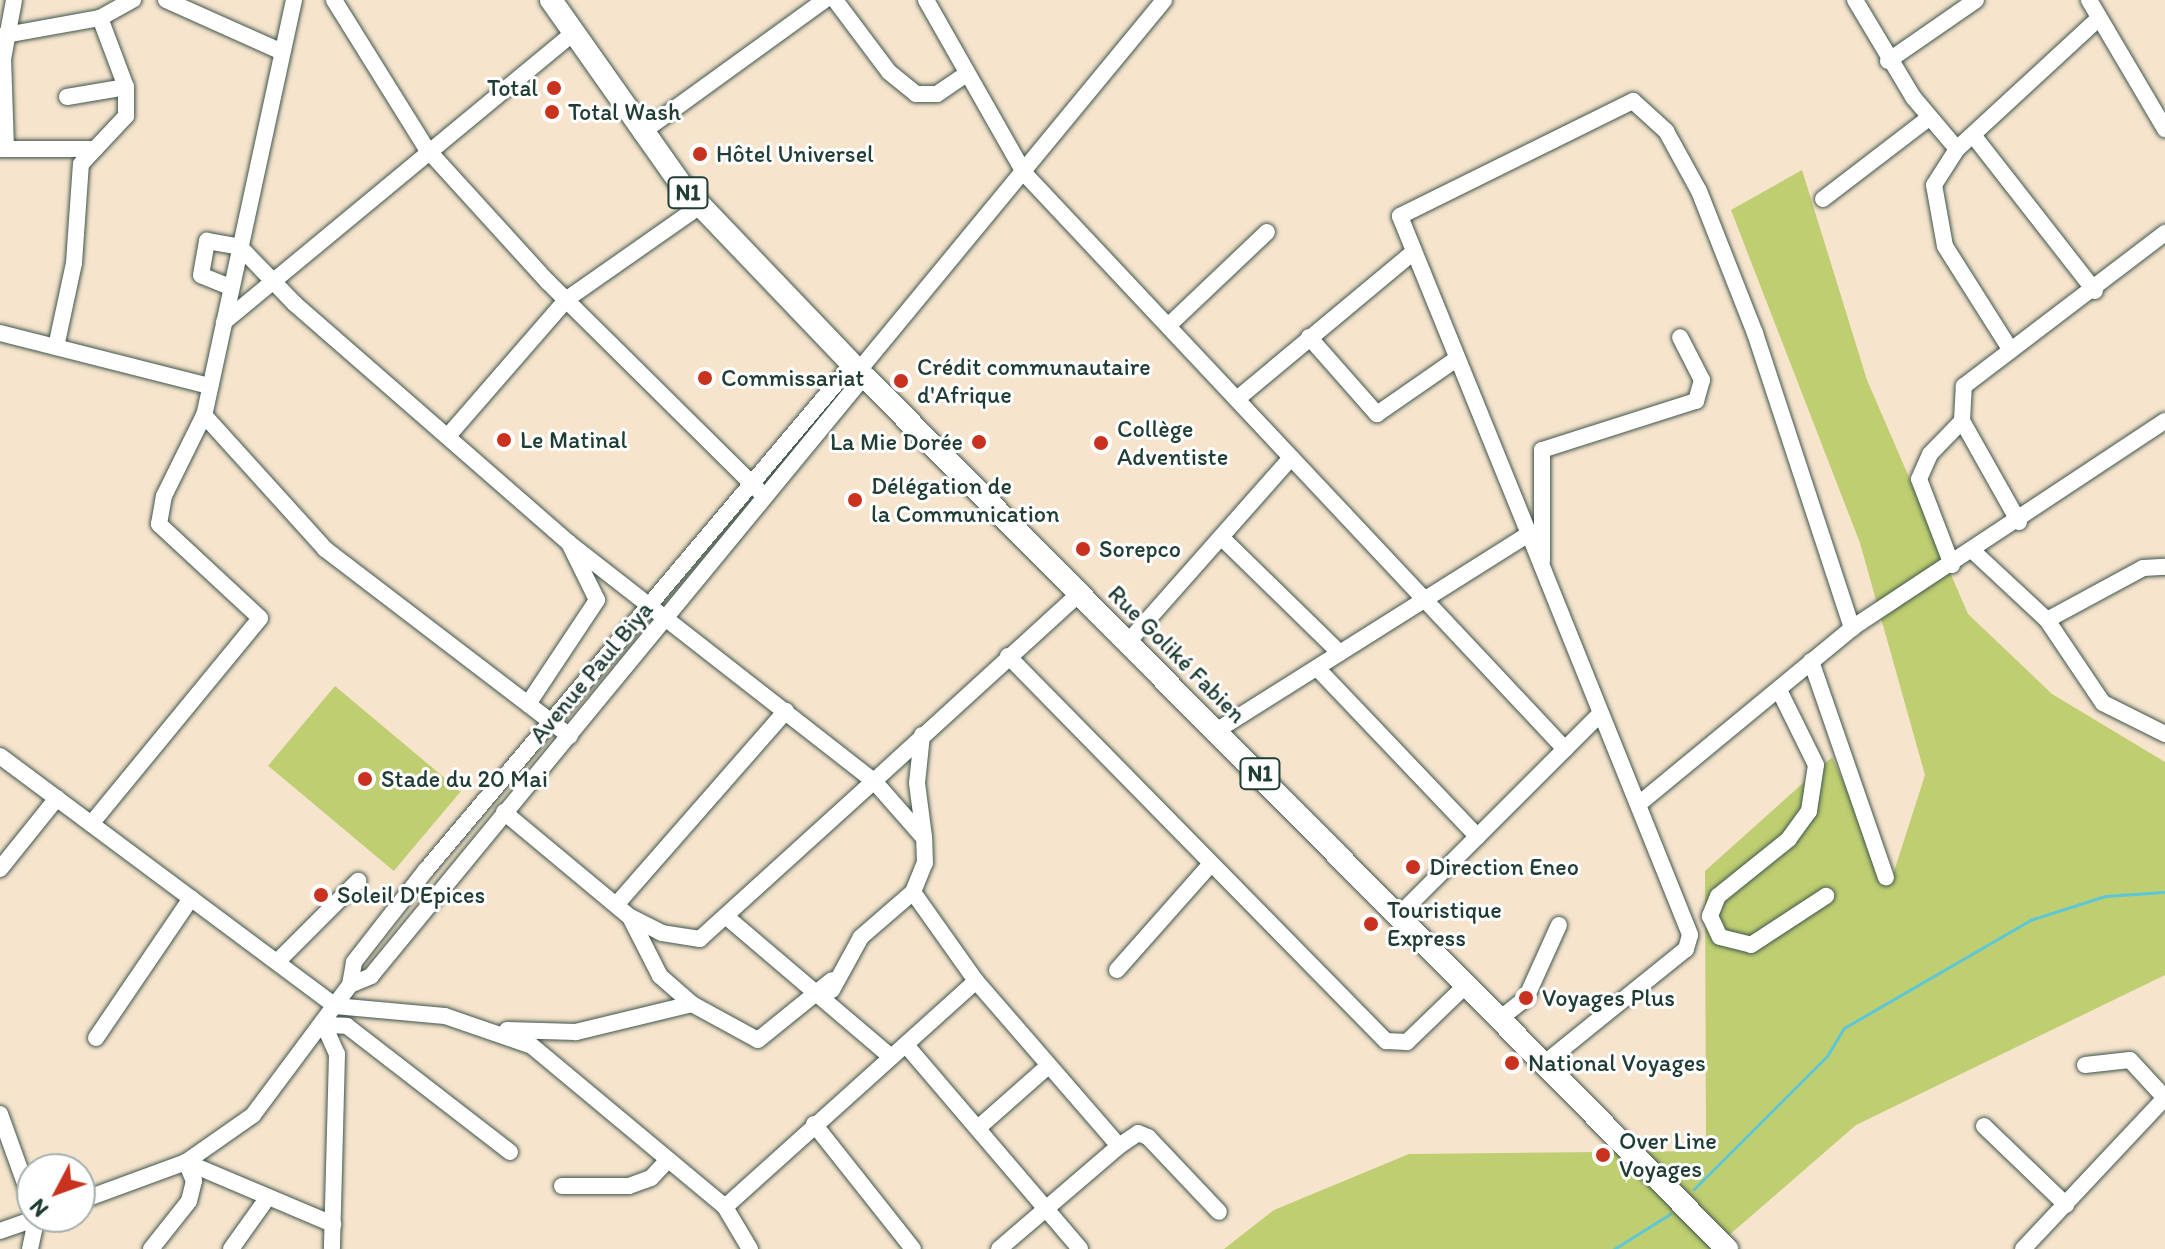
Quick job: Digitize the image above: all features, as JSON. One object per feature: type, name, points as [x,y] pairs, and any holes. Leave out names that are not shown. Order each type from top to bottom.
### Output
[{"type":"highway","name":"N1","points":[[551,0],[641,133],[700,206],[859,371]]},
{"type":"highway","name":"Rue Goliké Fabien","points":[[859,371],[1547,1061],[1727,1249]]},
{"type":"street","points":[[14,0],[3,35],[3,148],[95,149]]},
{"type":"street","points":[[3,35],[100,18],[133,0]]},
{"type":"street","points":[[166,0],[282,52]]},
{"type":"street","points":[[91,824],[260,618],[159,524],[164,496],[204,415],[294,0]]},
{"type":"street","points":[[334,0],[426,148],[567,299],[767,499]]},
{"type":"street","points":[[641,133],[825,0]]},
{"type":"street","points":[[835,0],[873,53],[916,94],[937,94],[965,75]]},
{"type":"street","points":[[926,0],[965,75],[1025,174],[1426,597],[1565,749]]},
{"type":"street","points":[[96,1195],[186,1162],[253,1115],[324,1025],[350,985],[354,962],[648,606],[752,485],[859,371],[1025,174],[1164,0]]},
{"type":"street","points":[[1855,0],[1888,61],[1929,118],[1957,149]]},
{"type":"street","points":[[1888,61],[1976,0]]},
{"type":"street","points":[[2089,0],[2165,129]]},
{"type":"street","points":[[56,347],[74,263],[77,181],[95,149],[121,126],[126,87],[100,18]]},
{"type":"street","points":[[2010,349],[1936,222],[1934,185],[1957,149],[2098,19]]},
{"type":"street","points":[[224,322],[426,148],[573,33]]},
{"type":"street","points":[[67,97],[126,87]]},
{"type":"street","points":[[1547,1061],[1690,943],[1640,803],[1600,714],[1542,562],[1411,254],[1399,221],[1403,211],[1620,105],[1640,103],[1682,155],[1735,279],[1852,628]]},
{"type":"street","points":[[1823,199],[1929,118]]},
{"type":"street","points":[[1973,135],[2095,291]]},
{"type":"street","points":[[448,436],[567,299],[700,206]]},
{"type":"street","points":[[1169,325],[1267,232]]},
{"type":"street","points":[[2019,522],[1962,421],[1964,386],[2010,349],[2095,291],[2165,233]]},
{"type":"street","points":[[230,287],[201,275],[201,246],[240,247],[272,283],[569,543],[874,781],[924,838]]},
{"type":"street","points":[[1237,399],[1411,254]]},
{"type":"street","points":[[0,333],[210,386]]},
{"type":"street","points":[[1309,337],[1377,414],[1455,360]]},
{"type":"street","points":[[1542,562],[1542,450],[1696,401],[1702,380],[1680,337]]},
{"type":"street","name":"Avenue Paul Biya","points":[[350,985],[371,976],[504,812],[767,499],[859,371]]},
{"type":"street","points":[[204,415],[325,549],[570,736]]},
{"type":"street","points":[[1952,565],[1919,479],[1930,454],[1962,421]]},
{"type":"street","points":[[1640,803],[1780,692],[1811,661],[1852,628],[1974,552],[2165,421]]},
{"type":"street","points":[[1128,642],[1291,458]]},
{"type":"street","points":[[1216,731],[1529,534]]},
{"type":"street","points":[[1221,537],[1340,653]]},
{"type":"street","points":[[528,704],[597,600],[569,543]]},
{"type":"street","points":[[1974,552],[2047,620],[2103,703],[2165,734]]},
{"type":"street","points":[[2047,620],[2143,568],[2165,567]]},
{"type":"street","points":[[504,812],[630,917],[680,939],[700,939],[729,919],[922,735],[1080,593]]},
{"type":"street","points":[[1008,656],[1208,867],[1386,1041],[1407,1042],[1468,983]]},
{"type":"street","points":[[1811,661],[1886,877]]},
{"type":"street","points":[[1317,668],[1478,837]]},
{"type":"street","points":[[1780,692],[1816,765],[1809,811],[1789,839],[1718,896],[1710,916],[1720,937],[1751,945],[1826,896]]},
{"type":"street","points":[[616,905],[786,711]]},
{"type":"street","points":[[1400,914],[1600,714]]},
{"type":"street","points":[[630,917],[660,976],[692,1004],[758,1040],[813,991],[832,980],[861,937],[913,892],[923,874],[924,838],[917,783],[922,735]]},
{"type":"street","points":[[0,756],[335,1006],[502,1030],[576,1032],[692,1004]]},
{"type":"street","points":[[0,869],[57,798]]},
{"type":"street","points":[[1117,970],[1208,867]]},
{"type":"street","points":[[277,962],[358,881]]},
{"type":"street","points":[[913,892],[976,981],[1119,1146]]},
{"type":"street","points":[[96,1038],[191,898]]},
{"type":"street","points":[[729,919],[813,991],[832,1003],[891,1057]]},
{"type":"street","points":[[1502,1017],[1526,998],[1559,925]]},
{"type":"street","points":[[832,980],[832,1003]]},
{"type":"street","points":[[725,1207],[976,981]]},
{"type":"street","points":[[324,1025],[347,1026],[510,1152]]},
{"type":"street","points":[[324,1025],[337,1054],[332,1249]]},
{"type":"street","points":[[502,1030],[579,1079],[667,1161],[725,1207],[750,1249]]},
{"type":"street","points":[[906,1045],[1080,1249]]},
{"type":"street","points":[[2023,1249],[2165,1098],[2130,1060],[2085,1065]]},
{"type":"street","points":[[978,1128],[1048,1066]]},
{"type":"street","points":[[0,1114],[16,1158]]},
{"type":"street","points":[[814,1124],[913,1249]]},
{"type":"street","points":[[1984,1126],[2066,1205]]},
{"type":"street","points":[[999,1249],[1138,1133],[1148,1137],[1219,1212]]},
{"type":"street","points":[[562,1186],[629,1186],[651,1178],[667,1161]]},
{"type":"street","points":[[186,1162],[266,1200],[333,1224]]},
{"type":"street","points":[[151,1249],[189,1201],[194,1181],[186,1162]]},
{"type":"street","points":[[231,1249],[266,1200]]},
{"type":"green space","points":[[1802,170],[1867,380],[1968,614],[2052,694],[2165,762],[2165,975],[1856,1125],[1713,1249],[1224,1249],[1274,1210],[1409,1154],[1706,1151],[1705,871],[1832,757],[1890,884],[1925,775],[1860,543],[1731,210]]},
{"type":"green space","name":"Stade du 20 Mai","points":[[335,686],[461,791],[394,871],[268,766]]},
{"type":"waterway","points":[[1694,1189],[1827,1056],[1844,1028],[2030,920],[2105,896],[2165,892]]},
{"type":"waterway","points":[[1614,1249],[1670,1214]]},
{"type":"place","name":"Total","points":[[554,88]]},
{"type":"place","name":"Total Wash","points":[[552,112]]},
{"type":"place","name":"Hôtel Universel","points":[[700,154]]},
{"type":"place","name":"Commissariat","points":[[705,378]]},
{"type":"place","name":"Crédit communautaire d'Afrique","points":[[901,381]]},
{"type":"place","name":"Le Matinal","points":[[504,440]]},
{"type":"place","name":"La Mie Dorée","points":[[979,442]]},
{"type":"place","name":"Collège Adventiste","points":[[1101,443]]},
{"type":"place","name":"Délégation de la Communication","points":[[855,500]]},
{"type":"place","name":"Sorepco","points":[[1083,549]]},
{"type":"place","name":"Stade du 20 Mai","points":[[365,779]]},
{"type":"place","name":"Direction Eneo","points":[[1413,867]]},
{"type":"place","name":"Soleil D'Epices","points":[[321,895]]},
{"type":"place","name":"Touristique Express","points":[[1371,924]]},
{"type":"place","name":"Voyages Plus","points":[[1526,998]]},
{"type":"place","name":"National Voyages","points":[[1512,1063]]},
{"type":"place","name":"Over Line Voyages","points":[[1603,1155]]}]
